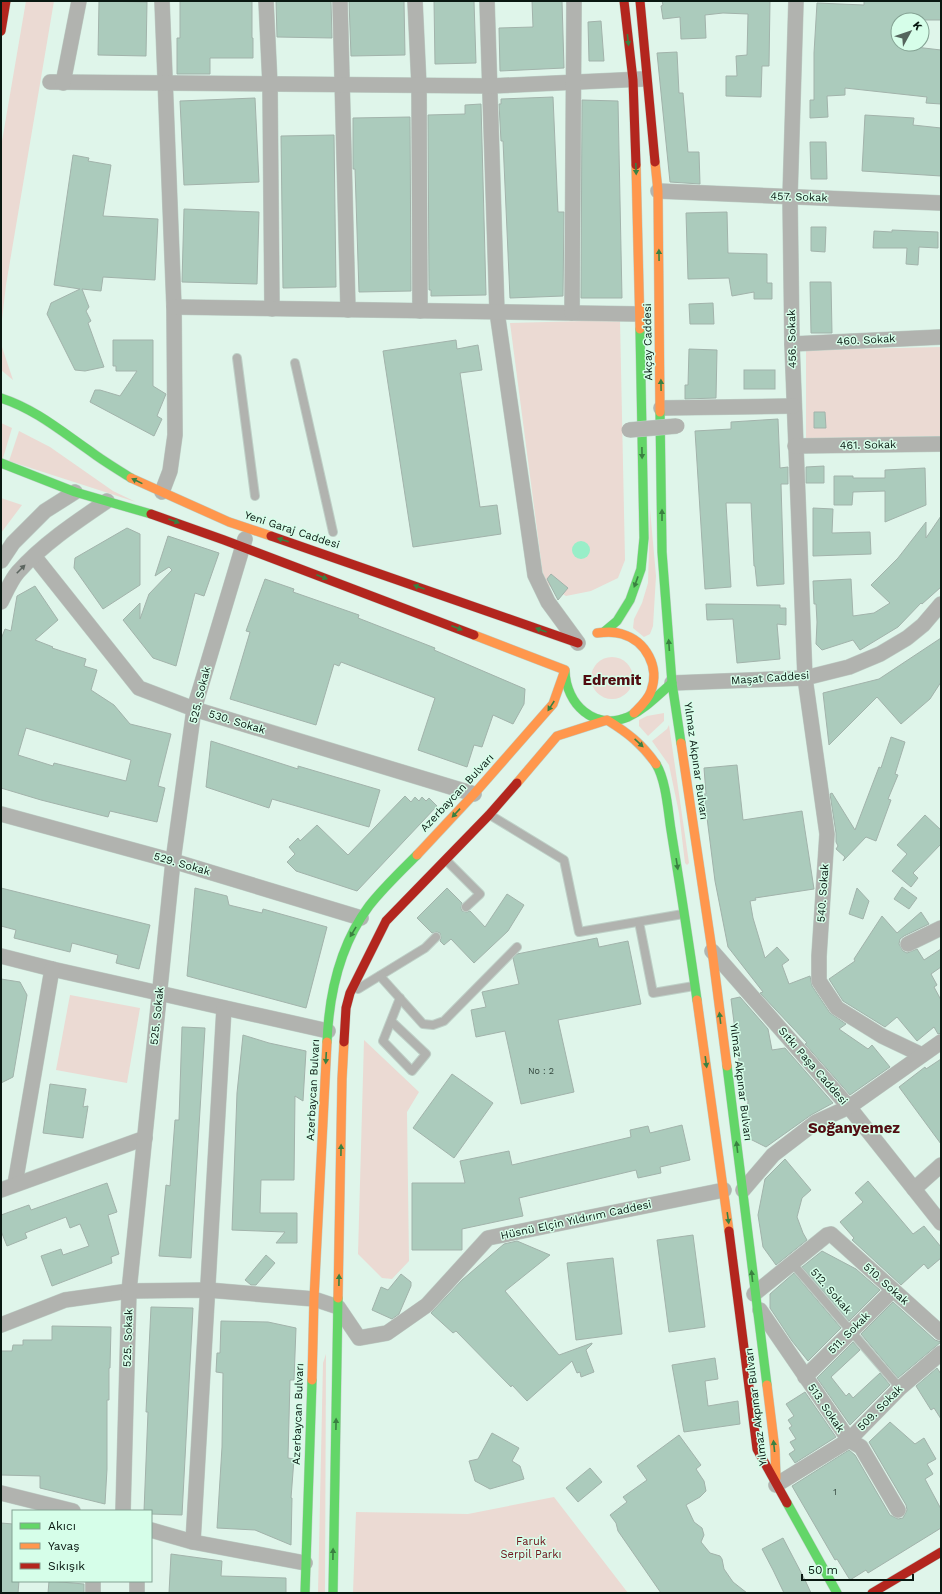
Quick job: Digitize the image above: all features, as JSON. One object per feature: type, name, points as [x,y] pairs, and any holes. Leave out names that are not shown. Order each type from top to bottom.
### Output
[{"type":"main road","points":[[1,31],[6,1]]},
{"type":"main road","name":"Akçay Caddesi","points":[[624,1],[640,79],[658,191],[662,552],[672,683]]},
{"type":"main road","name":"Akçay Caddesi","points":[[605,631],[617,621],[630,600],[641,569],[644,538],[639,314],[640,1]]},
{"type":"main road","points":[[1,388],[17,403]]},
{"type":"main road","points":[[1,398],[17,403]]},
{"type":"main road","name":"Yeni Garaj Caddesi","points":[[17,403],[39,415],[92,453],[133,479],[248,529],[296,555],[566,666]]},
{"type":"main road","name":"Yeni Garaj Caddesi","points":[[1,463],[75,492],[170,520],[243,547],[296,555],[582,642]]},
{"type":"main road","points":[[15,479],[43,480]]},
{"type":"main road","points":[[332,1593],[342,1079],[346,1008],[350,993],[386,921],[489,815],[557,736],[607,720],[621,719],[634,713],[672,683],[645,648],[634,638],[620,632],[605,631],[582,642]]},
{"type":"main road","points":[[634,713],[645,703],[652,690],[654,675],[652,661],[645,648]]},
{"type":"main road","name":"Yılmaz Akpınar Bulvarı","points":[[566,666],[566,684],[571,698],[580,709],[593,717],[607,720],[628,732],[646,750],[660,771],[685,914],[724,1190],[757,1449],[837,1593]]},
{"type":"main road","name":"Azerbaycan Bulvarı","points":[[305,1593],[314,1299],[328,1016],[337,971],[347,942],[369,906],[474,794],[553,704],[566,666]]},
{"type":"main road","name":"Yılmaz Akpınar Bulvarı","points":[[672,683],[712,950],[775,1450],[776,1485]]},
{"type":"main road","points":[[872,1593],[941,1552]]},
{"type":"street","points":[[80,1],[56,83],[490,86],[640,79]]},
{"type":"street","points":[[162,1],[174,307],[175,435],[170,471],[162,492]]},
{"type":"street","points":[[266,1],[270,85],[272,309]]},
{"type":"street","points":[[340,1],[348,310]]},
{"type":"street","points":[[415,1],[419,86],[420,311]]},
{"type":"street","points":[[487,1],[497,312],[535,575],[548,602],[582,642]]},
{"type":"street","points":[[572,313],[574,1]]},
{"type":"street","name":"456. Sokak","points":[[796,1],[790,197],[793,406],[805,678]]},
{"type":"street","name":"457. Sokak","points":[[658,191],[941,203]]},
{"type":"street","points":[[174,307],[639,314]]},
{"type":"street","name":"460. Sokak","points":[[792,344],[941,336]]},
{"type":"street","points":[[661,408],[793,406]]},
{"type":"street","points":[[629,430],[677,426]]},
{"type":"street","name":"461. Sokak","points":[[795,446],[941,444]]},
{"type":"street","points":[[1,561],[13,543],[45,511],[75,492]]},
{"type":"street","points":[[1,602],[17,573],[34,556],[71,525],[107,501]]},
{"type":"street","name":"525. Sokak","points":[[123,1510],[129,1290],[173,861],[194,709],[248,529]]},
{"type":"street","name":"530. Sokak","points":[[34,556],[139,688],[194,709],[474,794]]},
{"type":"street","name":"Maşat Caddesi","points":[[672,683],[805,678],[848,667],[880,654],[907,638],[923,625],[941,604]]},
{"type":"street","points":[[923,625],[941,617]]},
{"type":"street","name":"540. Sokak","points":[[805,678],[827,834],[819,956],[819,981],[837,1008],[882,1036],[922,1055]]},
{"type":"street","name":"529. Sokak","points":[[1,814],[173,861],[361,918]]},
{"type":"street","points":[[908,944],[941,928]]},
{"type":"street","name":"Sıtkı Paşa Caddesi","points":[[712,950],[849,1107],[941,1223]]},
{"type":"street","points":[[1,956],[52,969],[328,1031]]},
{"type":"street","points":[[8,1187],[52,969]]},
{"type":"street","points":[[193,1542],[224,1008]]},
{"type":"street","points":[[743,1190],[773,1155],[816,1122],[849,1107],[941,1042]]},
{"type":"street","points":[[8,1187],[144,1138]]},
{"type":"street","points":[[914,1189],[941,1165]]},
{"type":"street","name":"Hüsnü Elçin Yıldırım Caddesi","points":[[338,1307],[359,1338],[387,1333],[427,1305],[488,1238],[724,1190]]},
{"type":"street","name":"510. Sokak","points":[[792,1263],[827,1235],[831,1234],[941,1333]]},
{"type":"street","points":[[755,1299],[792,1263]]},
{"type":"street","points":[[1,1326],[65,1300],[129,1290],[208,1290],[314,1299],[338,1307]]},
{"type":"street","name":"511. Sokak","points":[[805,1377],[893,1290]]},
{"type":"street","name":"513. Sokak","points":[[755,1299],[805,1377],[848,1440],[861,1447],[898,1510]]},
{"type":"street","name":"509. Sokak","points":[[776,1485],[848,1440],[900,1388],[941,1353]]},
{"type":"street","points":[[1,1493],[69,1510]]},
{"type":"street","points":[[152,1530],[193,1542],[305,1563]]},
{"type":"street","points":[[93,1582],[93,1593]]},
{"type":"street","points":[[137,1582],[137,1593]]},
{"type":"lane","points":[[237,358],[255,496]]},
{"type":"lane","points":[[295,363],[333,532]]},
{"type":"lane","points":[[489,815],[564,860],[579,932],[685,914]]},
{"type":"lane","points":[[445,859],[480,894],[466,907]]},
{"type":"lane","points":[[639,922],[653,993],[695,985]]},
{"type":"lane","points":[[350,993],[425,948],[436,937]]},
{"type":"lane","points":[[380,976],[423,1024],[439,1024],[471,995],[517,947]]},
{"type":"lane","points":[[391,1021],[426,1054],[412,1070],[383,1041],[400,998]]},
{"type":"lane","name":"512. Sokak","points":[[792,1263],[900,1388]]},
{"type":"green space","points":[[26,1],[54,1],[6,285],[1,328],[1,147]]},
{"type":"green space","points":[[620,320],[625,560],[618,578],[591,591],[566,596],[544,583],[510,323]]},
{"type":"green space","points":[[1,344],[13,380],[1,370]]},
{"type":"green space","points":[[941,347],[941,436],[806,440],[806,350]]},
{"type":"green space","points":[[1,423],[12,428],[3,458],[1,458]]},
{"type":"green space","points":[[19,431],[50,447],[113,491],[136,502],[9,461]]},
{"type":"green space","points":[[1,498],[22,505],[1,533]]},
{"type":"green space","points":[[650,509],[656,576],[653,626],[650,634],[644,637],[633,628],[634,619],[642,603],[648,583]]},
{"type":"green space","points":[[608,657],[616,657],[624,660],[630,666],[633,678],[630,690],[624,696],[616,699],[608,699],[600,696],[594,690],[591,682],[591,674],[594,666],[600,660]]},
{"type":"green space","points":[[664,713],[664,721],[648,736],[639,726],[639,720],[647,716]]},
{"type":"green space","points":[[669,725],[689,863],[687,865],[685,863],[679,813],[669,765],[652,741],[667,729]]},
{"type":"green space","points":[[70,995],[140,1008],[127,1083],[56,1070]]},
{"type":"green space","points":[[364,1040],[419,1092],[407,1112],[409,1261],[392,1279],[382,1278],[358,1254]]},
{"type":"green space","points":[[326,1354],[325,1593],[318,1593],[323,1363]]},
{"type":"green space","name":"Faruk Serpil Parkı","points":[[554,1497],[628,1593],[353,1593],[356,1512],[468,1514]]},
{"type":"shaded area","points":[[581,541],[587,544],[590,550],[587,556],[581,559],[575,556],[572,550],[575,544]]},
{"type":"building","points":[[99,1],[147,2],[146,56],[98,55]]},
{"type":"building","points":[[180,1],[252,1],[253,58],[210,58],[210,74],[177,74],[177,38],[180,38]]},
{"type":"building","points":[[276,1],[331,1],[332,38],[277,37]]},
{"type":"building","points":[[349,1],[404,1],[405,55],[351,56]]},
{"type":"building","points":[[434,1],[474,1],[476,63],[435,64]]},
{"type":"building","points":[[532,1],[562,1],[564,68],[500,71],[499,28],[533,27]]},
{"type":"building","points":[[662,1],[770,1],[769,66],[762,66],[761,97],[726,96],[726,76],[737,76],[736,56],[747,55],[748,14],[723,13],[705,15],[706,38],[681,39],[680,17],[663,19],[661,6],[663,5]]},
{"type":"building","points":[[864,1],[941,1],[941,20],[930,20],[930,12],[890,12],[890,52],[930,52],[930,49],[941,50],[941,104],[926,103],[927,97],[845,88],[845,95],[827,96],[828,117],[810,118],[810,100],[814,100],[814,53],[817,3],[864,5]]},
{"type":"building","points":[[601,21],[604,61],[589,61],[588,22]]},
{"type":"building","points":[[677,52],[679,93],[683,93],[688,152],[699,152],[700,184],[670,182],[657,53]]},
{"type":"building","points":[[553,97],[558,212],[564,212],[563,296],[510,298],[503,141],[501,141],[499,104],[501,104],[501,99]]},
{"type":"building","points":[[255,98],[259,182],[184,185],[180,101]]},
{"type":"building","points":[[582,100],[618,101],[622,298],[581,298]]},
{"type":"building","points":[[481,104],[486,295],[431,296],[431,290],[429,290],[428,115],[465,114],[465,105]]},
{"type":"building","points":[[865,115],[914,118],[913,125],[941,128],[941,176],[862,171]]},
{"type":"building","points":[[410,117],[411,291],[359,292],[355,169],[353,169],[353,118]]},
{"type":"building","points":[[334,135],[336,287],[283,288],[281,136]]},
{"type":"building","points":[[810,142],[826,142],[827,179],[811,179]]},
{"type":"building","points":[[73,155],[89,158],[88,161],[111,165],[103,216],[158,219],[155,280],[103,277],[101,291],[82,289],[89,307],[86,311],[91,321],[88,323],[104,367],[85,371],[75,370],[47,314],[51,303],[80,289],[54,285]]},
{"type":"building","points":[[184,209],[259,212],[257,284],[182,282]]},
{"type":"building","points":[[727,212],[728,253],[767,254],[767,283],[772,283],[772,299],[754,299],[754,292],[732,296],[729,278],[688,279],[686,213]]},
{"type":"building","points":[[811,227],[826,227],[825,252],[811,251]]},
{"type":"building","points":[[892,230],[938,232],[938,248],[919,247],[918,265],[906,264],[907,248],[873,248],[874,231],[892,232]]},
{"type":"building","points":[[810,282],[831,282],[832,333],[811,333]]},
{"type":"building","points":[[713,303],[714,324],[690,324],[689,304]]},
{"type":"building","points":[[113,340],[153,340],[153,386],[166,394],[157,416],[162,419],[154,436],[90,402],[95,390],[120,396],[137,371],[116,371],[116,366],[113,366]]},
{"type":"building","points":[[456,340],[457,349],[478,345],[482,370],[460,373],[480,507],[497,505],[501,534],[413,547],[383,351]]},
{"type":"building","points":[[689,349],[717,350],[716,398],[685,399],[685,385],[688,385]]},
{"type":"building","points":[[744,370],[775,370],[775,389],[744,389]]},
{"type":"building","points":[[814,412],[825,412],[826,428],[814,428]]},
{"type":"building","points":[[778,419],[780,468],[788,467],[788,484],[781,484],[784,584],[757,586],[754,566],[751,503],[726,503],[731,587],[705,589],[695,431],[731,429],[731,422]]},
{"type":"building","points":[[824,466],[824,483],[806,483],[806,467]]},
{"type":"building","points":[[925,468],[926,505],[885,522],[885,491],[853,492],[852,505],[834,505],[834,476],[853,476],[853,478],[885,478],[885,470]]},
{"type":"building","points":[[813,508],[833,509],[832,533],[870,532],[871,554],[813,556]]},
{"type":"building","points":[[941,516],[941,587],[922,604],[921,603],[898,627],[860,650],[853,640],[822,650],[816,644],[817,622],[816,604],[814,604],[813,581],[851,579],[853,616],[874,613],[890,603],[871,585],[898,558],[926,522],[926,538]]},
{"type":"building","points":[[127,528],[140,534],[140,585],[103,609],[74,568],[75,558]]},
{"type":"building","points":[[168,536],[219,553],[204,596],[195,593],[176,666],[153,658],[123,620],[140,603],[140,619],[149,594],[172,570],[169,567],[155,576]]},
{"type":"building","points":[[551,574],[568,588],[558,600],[547,579]]},
{"type":"building","points":[[265,579],[294,589],[293,592],[359,615],[358,618],[435,648],[434,650],[525,689],[524,704],[513,724],[493,715],[482,747],[474,745],[467,767],[418,750],[435,698],[341,662],[339,666],[334,664],[316,725],[230,699],[250,632],[246,631]]},
{"type":"building","points":[[35,586],[58,620],[35,640],[53,647],[52,648],[86,659],[84,666],[97,670],[91,690],[114,705],[130,724],[171,734],[158,786],[165,788],[157,822],[110,811],[108,817],[1,788],[1,639],[5,629],[11,631],[17,596]],"holes":[[[26,728],[131,760],[126,781],[54,763],[53,766],[18,755]]]},
{"type":"building","points":[[706,604],[780,605],[780,608],[786,608],[786,625],[777,624],[780,659],[737,663],[733,619],[707,620]]},
{"type":"building","points":[[941,638],[941,682],[930,699],[901,724],[877,697],[829,745],[823,693],[879,679]]},
{"type":"building","points":[[891,737],[905,742],[895,774],[898,775],[888,799],[891,800],[876,841],[866,837],[843,861],[845,857],[836,849],[838,846],[836,842],[830,794],[832,793],[855,830],[879,767],[881,768]]},
{"type":"building","points":[[211,741],[298,769],[298,766],[380,790],[369,827],[272,799],[269,808],[206,787]]},
{"type":"building","points":[[737,765],[743,820],[802,811],[814,889],[755,898],[756,900],[750,901],[753,918],[765,958],[777,947],[789,960],[782,965],[789,984],[810,976],[812,986],[830,1013],[846,1024],[839,1029],[868,1049],[872,1045],[890,1067],[850,1095],[805,1044],[807,1043],[760,993],[763,992],[728,947],[715,881],[704,794],[706,794],[704,768]]},
{"type":"building","points":[[405,796],[411,802],[415,797],[419,801],[422,797],[426,801],[429,798],[437,806],[357,891],[296,871],[287,862],[295,854],[289,847],[298,838],[300,841],[317,825],[348,855]]},
{"type":"building","points":[[925,815],[941,830],[941,844],[913,873],[918,878],[911,887],[892,871],[907,854],[897,845]]},
{"type":"building","points":[[902,887],[917,898],[909,909],[894,899]]},
{"type":"building","points":[[1,888],[150,925],[139,969],[116,963],[118,955],[72,943],[70,952],[14,938],[16,930],[1,926]]},
{"type":"building","points":[[195,888],[227,896],[229,905],[262,913],[263,909],[327,927],[306,1008],[187,976]]},
{"type":"building","points":[[447,888],[462,903],[462,911],[470,911],[485,927],[507,894],[524,905],[508,931],[474,963],[451,939],[444,945],[440,941],[440,933],[432,933],[417,918]]},
{"type":"building","points":[[857,888],[869,901],[863,919],[849,914]]},
{"type":"building","points":[[921,912],[929,924],[904,936],[900,939],[899,944],[903,951],[907,953],[917,949],[924,960],[941,949],[941,967],[931,974],[937,985],[934,987],[941,1000],[941,1033],[938,1034],[934,1027],[917,1041],[897,1017],[885,1027],[843,1001],[829,979],[855,961],[854,959],[882,916],[897,933]]},
{"type":"building","points":[[597,938],[599,947],[628,941],[641,1004],[558,1020],[574,1092],[521,1104],[505,1031],[476,1037],[471,1010],[486,1007],[482,992],[519,984],[513,958],[517,954]]},
{"type":"building","points":[[1,979],[20,982],[27,995],[13,1077],[1,1083]]},
{"type":"building","points":[[740,997],[768,1029],[772,1050],[785,1048],[833,1103],[811,1115],[766,1147],[748,1138],[748,1099],[744,1100],[731,999]]},
{"type":"building","points":[[182,1027],[205,1028],[191,1258],[159,1256],[166,1185],[170,1186],[175,1120],[179,1120]]},
{"type":"building","points":[[243,1035],[269,1043],[306,1051],[303,1101],[295,1096],[294,1180],[261,1180],[260,1213],[297,1213],[297,1243],[276,1243],[285,1232],[232,1230],[237,1093]]},
{"type":"building","points":[[941,1059],[941,1144],[899,1087],[925,1067],[926,1069]]},
{"type":"building","points":[[452,1074],[493,1103],[454,1158],[413,1128]]},
{"type":"building","points":[[50,1084],[86,1089],[83,1107],[88,1106],[83,1138],[43,1133]]},
{"type":"building","points":[[682,1125],[690,1160],[660,1167],[661,1173],[638,1178],[636,1170],[519,1198],[523,1216],[462,1229],[462,1250],[412,1250],[412,1183],[465,1183],[460,1161],[509,1151],[512,1165],[631,1137],[630,1130],[648,1126],[650,1133]]},
{"type":"building","points":[[785,1159],[811,1190],[802,1198],[797,1217],[807,1240],[776,1265],[763,1247],[758,1215],[765,1179]]},
{"type":"building","points":[[868,1181],[913,1234],[924,1226],[941,1247],[941,1258],[928,1269],[924,1264],[901,1285],[852,1240],[854,1238],[840,1222],[863,1202],[855,1193]]},
{"type":"building","points":[[107,1183],[117,1212],[108,1215],[119,1254],[111,1257],[112,1263],[52,1286],[41,1256],[61,1249],[63,1255],[89,1246],[80,1224],[70,1228],[66,1217],[25,1233],[27,1238],[7,1246],[1,1231],[1,1215],[29,1205],[31,1210]]},
{"type":"building","points":[[693,1235],[705,1327],[669,1332],[657,1240]]},
{"type":"building","points":[[517,1241],[550,1255],[505,1291],[559,1355],[592,1343],[586,1350],[594,1372],[581,1377],[580,1372],[577,1373],[572,1361],[527,1401],[512,1385],[511,1387],[456,1331],[453,1333],[431,1313],[462,1280],[504,1244]]},
{"type":"building","points":[[822,1251],[856,1269],[880,1290],[849,1321],[802,1267]]},
{"type":"building","points":[[266,1255],[275,1263],[256,1285],[251,1285],[245,1280]]},
{"type":"building","points":[[613,1258],[622,1334],[576,1340],[567,1263]]},
{"type":"building","points":[[794,1273],[841,1328],[808,1361],[792,1341],[770,1308],[770,1294]]},
{"type":"building","points":[[401,1274],[411,1282],[411,1286],[399,1314],[392,1319],[372,1310],[381,1287],[388,1290]]},
{"type":"building","points":[[893,1302],[935,1340],[941,1342],[898,1378],[861,1334]]},
{"type":"building","points":[[151,1307],[193,1308],[182,1515],[152,1514],[152,1510],[144,1510],[148,1412],[146,1412]]},
{"type":"building","points":[[221,1321],[268,1322],[296,1328],[294,1380],[290,1380],[288,1458],[294,1459],[291,1498],[291,1545],[255,1530],[217,1528],[222,1447],[223,1373],[216,1372],[217,1353],[220,1353]]},
{"type":"building","points":[[52,1326],[111,1327],[109,1400],[107,1400],[107,1469],[105,1504],[40,1488],[40,1476],[1,1475],[1,1351],[12,1351],[13,1345],[23,1345],[23,1340],[52,1340]]},
{"type":"building","points":[[853,1342],[860,1350],[831,1377],[846,1396],[849,1393],[853,1398],[880,1373],[890,1385],[850,1425],[817,1378]]},
{"type":"building","points":[[715,1358],[718,1379],[705,1381],[708,1406],[738,1401],[740,1424],[684,1432],[672,1365]]},
{"type":"building","points":[[937,1368],[941,1374],[941,1419],[934,1408],[931,1410],[916,1386]]},
{"type":"building","points":[[805,1392],[836,1437],[795,1463],[789,1454],[795,1450],[790,1442],[796,1439],[789,1428],[792,1426],[788,1420],[794,1416],[786,1404]]},
{"type":"building","points":[[890,1422],[915,1444],[924,1438],[936,1459],[927,1464],[933,1474],[925,1479],[941,1509],[941,1528],[868,1573],[866,1570],[850,1580],[837,1559],[835,1560],[792,1486],[849,1450],[855,1455],[890,1515],[898,1519],[903,1518],[907,1510],[906,1505],[869,1442]]},
{"type":"building","points":[[492,1433],[519,1448],[512,1461],[520,1466],[524,1479],[490,1489],[475,1481],[469,1461],[478,1459]]},
{"type":"building","points":[[679,1435],[701,1465],[696,1469],[704,1481],[706,1491],[700,1497],[686,1505],[694,1522],[702,1528],[704,1535],[701,1542],[710,1553],[720,1556],[724,1569],[733,1582],[747,1593],[661,1593],[618,1531],[616,1523],[610,1515],[627,1502],[623,1497],[647,1480],[637,1466]]},
{"type":"building","points":[[590,1468],[602,1482],[578,1502],[566,1488]]},
{"type":"building","points":[[1,1523],[12,1524],[12,1582],[19,1582],[18,1593],[1,1593]]},
{"type":"building","points":[[783,1538],[811,1593],[784,1593],[762,1549]]},
{"type":"building","points":[[171,1554],[222,1561],[221,1576],[286,1578],[286,1593],[169,1593]]},
{"type":"building","points":[[49,1582],[84,1584],[84,1593],[48,1593]]},
{"type":"traffic: fast","points":[[605,631],[617,621],[630,600],[641,569],[644,538],[640,329]]},
{"type":"traffic: fast","points":[[1,398],[36,414],[131,478]]},
{"type":"traffic: fast","points":[[660,412],[662,552],[672,683],[681,743]]},
{"type":"traffic: fast","points":[[1,463],[75,492],[151,514]]},
{"type":"traffic: fast","points":[[565,671],[570,694],[576,704],[584,712],[593,717],[604,720],[616,720],[634,714],[651,702],[672,683]]},
{"type":"traffic: fast","points":[[656,764],[662,778],[666,796],[697,1000]]},
{"type":"traffic: fast","points":[[327,1042],[333,988],[343,954],[350,937],[374,899],[417,855]]},
{"type":"traffic: fast","points":[[727,1066],[767,1385]]},
{"type":"traffic: fast","points":[[333,1593],[338,1298]]},
{"type":"traffic: fast","points":[[305,1593],[312,1380]]},
{"type":"traffic: fast","points":[[787,1503],[837,1593]]},
{"type":"traffic: slow","points":[[655,162],[658,191],[660,412]]},
{"type":"traffic: slow","points":[[636,165],[640,329]]},
{"type":"traffic: slow","points":[[131,478],[229,522],[271,536]]},
{"type":"traffic: slow","points":[[597,633],[615,632],[631,637],[638,642],[649,656],[654,673],[651,691],[646,700],[634,713]]},
{"type":"traffic: slow","points":[[417,855],[474,794],[553,704],[565,670],[474,635]]},
{"type":"traffic: slow","points":[[517,783],[557,736],[607,720],[634,739],[656,764]]},
{"type":"traffic: slow","points":[[681,743],[712,950],[727,1066]]},
{"type":"traffic: slow","points":[[697,1000],[729,1231]]},
{"type":"traffic: slow","points":[[312,1380],[314,1299],[327,1042]]},
{"type":"traffic: slow","points":[[338,1298],[344,1042]]},
{"type":"traffic: slow","points":[[767,1385],[775,1450],[776,1478]]},
{"type":"traffic: jam","points":[[1,31],[6,1]]},
{"type":"traffic: jam","points":[[624,1],[633,80],[636,165]]},
{"type":"traffic: jam","points":[[640,1],[655,162]]},
{"type":"traffic: jam","points":[[151,514],[224,540],[474,635]]},
{"type":"traffic: jam","points":[[271,536],[578,643]]},
{"type":"traffic: jam","points":[[344,1042],[346,1008],[350,993],[386,921],[489,815],[517,783]]},
{"type":"traffic: jam","points":[[729,1231],[757,1449],[787,1503]]},
{"type":"traffic: jam","points":[[872,1593],[941,1552]]},
{"type":"district","name":"Edremit","points":[[612,680]]},
{"type":"district","name":"Soğanyemez","points":[[854,1128]]}]
